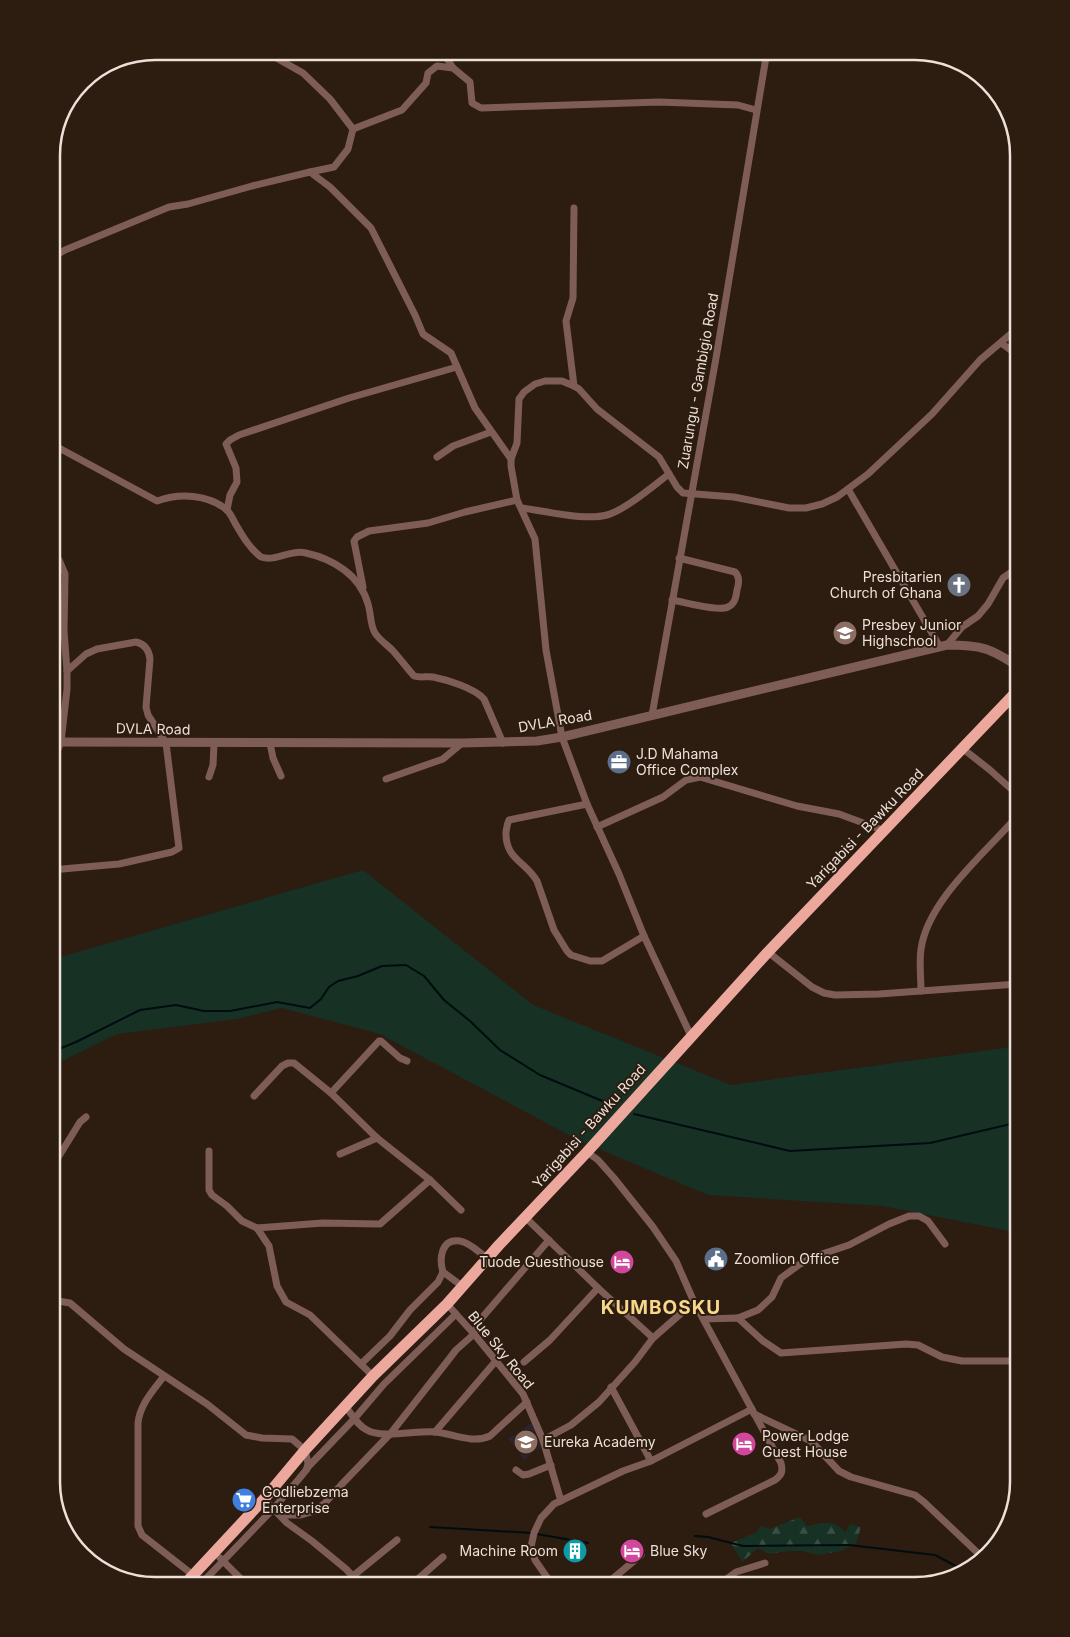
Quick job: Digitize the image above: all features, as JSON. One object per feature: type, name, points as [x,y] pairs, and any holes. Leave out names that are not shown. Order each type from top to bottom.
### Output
[{"type":"highway","name":"Yarigabisi - Bawku Road","points":[[199,1577],[305,1450],[373,1376],[446,1304],[768,952],[1010,698]]},
{"type":"street","points":[[280,60],[303,73],[330,99],[353,129]]},
{"type":"street","points":[[448,60],[453,68],[470,82],[472,103],[481,108],[659,102],[738,105],[756,110]]},
{"type":"street","name":"Zuarungu - Gambigio Road","points":[[652,716],[690,494],[716,358],[765,60]]},
{"type":"street","points":[[353,129],[402,110],[426,84],[428,73],[433,68],[437,66],[453,68]]},
{"type":"street","points":[[60,253],[169,207],[188,204],[252,186],[334,167],[348,149],[353,129]]},
{"type":"street","points":[[310,172],[330,187],[371,228],[423,334],[451,354],[475,408],[511,459]]},
{"type":"street","points":[[574,208],[573,298],[566,320],[574,386]]},
{"type":"street","points":[[691,1036],[644,936],[619,874],[587,804],[562,737],[546,650],[535,539],[517,500],[511,459],[516,443],[519,399],[524,392],[535,384],[545,381],[562,381],[579,389],[597,409],[655,454],[683,493],[734,497],[775,506],[806,508],[822,504],[848,490],[868,474],[932,414],[980,360],[1010,335]]},
{"type":"street","points":[[1001,343],[1010,350]]},
{"type":"street","points":[[227,510],[230,495],[236,482],[236,468],[226,444],[230,440],[349,398],[458,367]]},
{"type":"street","points":[[437,457],[453,446],[491,432]]},
{"type":"street","points":[[60,449],[157,501],[166,498],[191,496],[214,502],[227,510],[246,539],[261,557],[274,559],[304,552],[324,559],[349,573],[365,593]]},
{"type":"street","points":[[522,508],[586,516],[606,515],[624,506],[669,474]]},
{"type":"street","points":[[848,490],[944,646],[962,627],[978,616],[988,604],[1003,578],[1010,573]]},
{"type":"street","points":[[503,743],[480,694],[434,677],[414,676],[393,650],[374,632],[354,541],[357,537],[368,532],[428,523],[517,500]]},
{"type":"street","points":[[672,600],[722,609],[727,608],[735,601],[738,586],[739,580],[735,572],[679,558]]},
{"type":"street","points":[[60,562],[65,574],[64,632],[67,671],[67,689],[60,723]]},
{"type":"street","points":[[60,869],[119,864],[176,851],[179,848],[166,742],[148,715],[146,707],[149,654],[141,643],[136,642],[97,649],[86,654],[67,671]]},
{"type":"street","name":"DVLA Road","points":[[60,742],[214,744],[503,743],[537,741],[652,716],[944,646],[974,645],[996,652],[1010,661]]},
{"type":"street","points":[[270,743],[273,758],[281,776]]},
{"type":"street","points":[[386,779],[443,759],[462,743]]},
{"type":"street","points":[[209,777],[213,765],[214,744]]},
{"type":"street","points":[[962,748],[1010,788]]},
{"type":"street","points":[[597,827],[663,798],[686,780],[700,777],[797,806],[839,814],[885,831]]},
{"type":"street","points":[[587,804],[509,820],[506,842],[508,848],[533,874],[554,930],[567,951],[572,955],[590,961],[602,961],[644,936]]},
{"type":"street","points":[[921,991],[920,950],[927,926],[937,907],[950,889],[1010,824]]},
{"type":"street","points":[[768,952],[812,987],[824,993],[851,995],[1010,985]]},
{"type":"street","points":[[331,1093],[379,1041],[400,1058],[407,1061]]},
{"type":"street","points":[[254,1096],[282,1066],[294,1063],[331,1093],[377,1138],[430,1180],[461,1210]]},
{"type":"street","points":[[60,1154],[80,1122],[86,1117]]},
{"type":"street","points":[[340,1154],[377,1138]]},
{"type":"street","points":[[209,1152],[208,1190],[242,1221],[257,1228],[323,1223],[380,1224],[430,1180]]},
{"type":"street","points":[[587,1152],[598,1160],[614,1178],[653,1227],[676,1261],[694,1302],[781,1463],[783,1471],[776,1480],[706,1514]]},
{"type":"street","points":[[704,1319],[738,1318],[758,1310],[772,1297],[781,1278],[800,1264],[816,1256],[849,1245],[889,1224],[909,1216],[919,1216],[928,1221],[945,1244]]},
{"type":"street","points":[[526,1218],[653,1338]]},
{"type":"street","points":[[257,1228],[269,1246],[277,1286],[286,1302],[310,1315],[373,1376]]},
{"type":"street","points":[[280,1515],[301,1515],[314,1511],[325,1503],[391,1433],[456,1350],[474,1334],[480,1320],[549,1240]]},
{"type":"street","points":[[462,1286],[443,1272],[440,1264],[440,1255],[443,1247],[452,1241],[462,1241],[487,1258]]},
{"type":"street","points":[[361,1364],[390,1336],[410,1310],[438,1282],[443,1272]]},
{"type":"street","points":[[524,1362],[550,1340],[598,1288]]},
{"type":"street","points":[[60,1301],[70,1303],[124,1349],[207,1404],[246,1436],[292,1439],[305,1450],[308,1463],[307,1469]]},
{"type":"street","points":[[543,1440],[571,1425],[599,1402],[635,1362],[653,1338],[694,1302]]},
{"type":"street","name":"Blue Sky Road","points":[[446,1304],[518,1387],[527,1402],[543,1440],[561,1500]]},
{"type":"street","points":[[239,1577],[218,1556],[274,1508],[384,1384],[456,1314]]},
{"type":"street","points":[[738,1318],[763,1341],[781,1353],[906,1344],[918,1345],[942,1357],[962,1360],[1010,1361]]},
{"type":"street","points":[[435,1432],[496,1362]]},
{"type":"street","points":[[164,1376],[139,1413],[138,1526],[142,1535],[192,1577]]},
{"type":"street","points":[[611,1387],[651,1461]]},
{"type":"street","points":[[346,1407],[367,1430],[391,1433],[435,1432],[464,1438],[486,1438],[527,1402]]},
{"type":"street","points":[[547,1577],[535,1560],[531,1547],[534,1533],[541,1518],[554,1504],[623,1471],[651,1461],[753,1412]]},
{"type":"street","points":[[753,1412],[811,1440],[839,1471],[851,1477],[915,1495],[978,1553]]},
{"type":"street","points":[[516,1470],[523,1475],[551,1465]]},
{"type":"street","points":[[264,1499],[287,1523],[312,1541],[353,1576],[397,1540]]},
{"type":"street","points":[[615,1577],[641,1555]]},
{"type":"street","points":[[420,1577],[443,1557]]},
{"type":"street","points":[[729,1577],[736,1572],[765,1563]]},
{"type":"shaded area","name":"Eureka Academy","points":[[533,1422],[543,1445],[524,1460],[508,1439]]},
{"type":"green space","points":[[998,108],[1005,124],[1008,137]]},
{"type":"green space","points":[[363,870],[533,1005],[731,1085],[1010,1047],[1010,1231],[883,1206],[708,1195],[580,1141],[380,1034],[282,1008],[237,1019],[117,1034],[60,1062],[60,957]]},
{"type":"green space","points":[[800,1517],[807,1526],[833,1523],[838,1525],[845,1533],[850,1524],[861,1527],[856,1543],[841,1551],[818,1555],[802,1551],[769,1554],[758,1548],[742,1562],[731,1543],[757,1532],[760,1526],[770,1529]]},
{"type":"waterway","points":[[60,1049],[140,1010],[176,1005],[204,1011],[230,1011],[277,1002],[310,1008],[321,999],[329,987],[338,981],[358,976],[382,966],[406,965],[424,976],[444,1000],[470,1021],[500,1050],[540,1075],[612,1105]]},
{"type":"waterway","points":[[634,1114],[790,1151],[930,1143],[1010,1124]]},
{"type":"waterway","points":[[430,1527],[532,1533]]},
{"type":"waterway","points":[[537,1534],[588,1543]]},
{"type":"waterway","points":[[695,1536],[708,1537],[743,1546],[849,1545],[935,1555],[957,1567]]},
{"type":"place","name":"Presbitarien Church of Ghana","points":[[959,585]]},
{"type":"place","name":"Presbey Junior Highschool","points":[[845,633]]},
{"type":"place","name":"J.D Mahama Office Complex","points":[[619,762]]},
{"type":"place","name":"Zoomlion Office","points":[[716,1259]]},
{"type":"place","name":"Tuode Guesthouse","points":[[622,1262]]},
{"type":"place","name":"Eureka Academy","points":[[526,1442]]},
{"type":"place","name":"Power Lodge Guest House","points":[[744,1444]]},
{"type":"place","name":"Godliebzema Enterprise","points":[[244,1500]]},
{"type":"place","name":"Machine Room","points":[[575,1551]]},
{"type":"place","name":"Blue Sky","points":[[632,1551]]},
{"type":"district","name":"KUMBOSKU","points":[[661,1307]]}]
